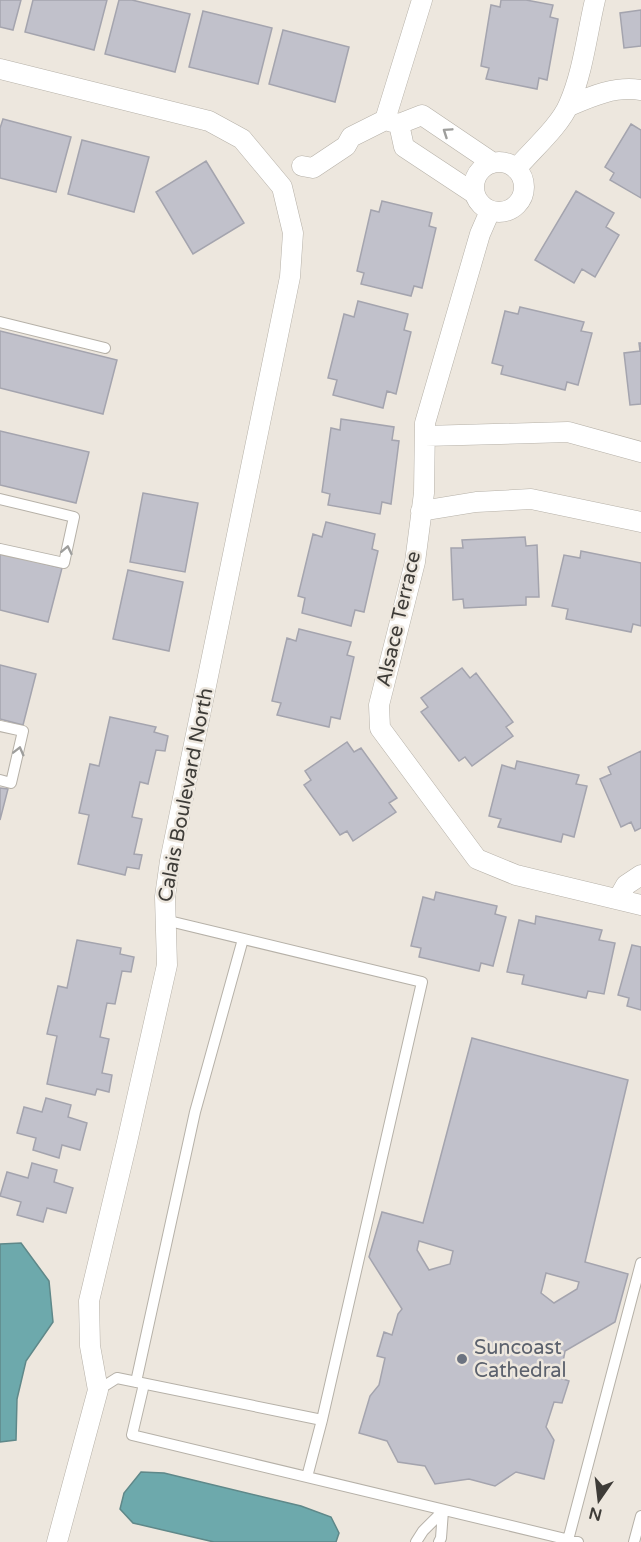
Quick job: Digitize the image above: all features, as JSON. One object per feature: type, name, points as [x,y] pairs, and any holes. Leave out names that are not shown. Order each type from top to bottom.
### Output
[{"type":"street","points":[[422,0],[392,122],[404,147],[475,194]]},
{"type":"street","points":[[516,169],[553,128],[568,106],[579,72],[595,0]]},
{"type":"street","name":"Calais Boulevard North","points":[[0,69],[209,121],[242,139],[282,187],[293,233],[290,277],[170,861],[165,897],[166,965],[128,1142],[89,1301],[90,1346],[98,1390],[57,1542]]},
{"type":"street","points":[[568,106],[599,93],[630,88],[641,90]]},
{"type":"street","points":[[282,187],[302,166],[313,168],[346,146],[351,137],[392,122],[422,115],[493,163]]},
{"type":"street","points":[[501,162],[516,169],[524,184],[520,200],[507,211],[490,210],[478,201],[475,194],[476,178],[480,171],[493,163],[501,162]]},
{"type":"street","name":"Alsace Terrace","points":[[490,210],[480,234],[425,423],[421,511],[415,562],[379,705],[380,728],[477,859],[516,875],[641,905]]},
{"type":"street","points":[[425,436],[568,432],[641,452]]},
{"type":"street","points":[[421,511],[476,502],[531,499],[641,522]]},
{"type":"street","points":[[618,899],[627,885],[641,875]]},
{"type":"lane","points":[[0,322],[105,348]]},
{"type":"lane","points":[[0,499],[74,517],[64,563],[0,549]]},
{"type":"lane","points":[[0,726],[23,731],[11,783],[0,780]]},
{"type":"lane","points":[[165,920],[422,982],[307,1478]]},
{"type":"lane","points":[[243,939],[195,1112],[140,1383],[132,1435],[573,1541],[641,1263]]},
{"type":"lane","points":[[98,1390],[117,1378],[322,1420]]},
{"type":"lane","points":[[416,1542],[423,1531],[443,1511]]},
{"type":"lane","points":[[438,1542],[441,1538],[443,1511]]},
{"type":"lane","points":[[634,1542],[641,1516]]},
{"type":"water","points":[[21,1243],[49,1281],[53,1322],[26,1361],[17,1399],[16,1440],[0,1442],[0,1244]]},
{"type":"water","points":[[141,1472],[164,1473],[301,1506],[331,1517],[339,1533],[336,1542],[214,1542],[133,1523],[120,1509],[124,1493]]},
{"type":"building","points":[[0,0],[21,0],[13,30],[0,27]]},
{"type":"building","points":[[33,0],[107,0],[94,50],[25,32]]},
{"type":"building","points":[[119,0],[132,0],[190,14],[175,72],[105,54]]},
{"type":"building","points":[[501,0],[526,0],[553,5],[550,17],[558,19],[547,80],[539,78],[537,89],[486,79],[489,68],[481,66],[491,5],[500,7]]},
{"type":"building","points":[[641,10],[641,46],[624,48],[620,13]]},
{"type":"building","points":[[203,11],[272,28],[258,84],[189,67]]},
{"type":"building","points":[[283,30],[349,47],[335,102],[269,84]]},
{"type":"building","points":[[3,119],[71,137],[56,192],[0,178],[0,128]]},
{"type":"building","points":[[631,124],[641,130],[641,198],[610,180],[614,173],[605,167]]},
{"type":"building","points":[[82,140],[149,157],[134,212],[68,194]]},
{"type":"building","points":[[206,161],[244,223],[193,254],[156,192]]},
{"type":"building","points":[[576,191],[614,213],[606,227],[619,235],[595,277],[582,269],[574,283],[535,260]]},
{"type":"building","points":[[382,201],[432,213],[429,226],[436,228],[422,288],[414,286],[411,296],[361,284],[364,273],[357,271],[371,210],[379,212]]},
{"type":"building","points":[[358,301],[408,314],[404,330],[411,332],[396,394],[387,391],[383,408],[333,395],[337,380],[328,378],[344,314],[354,317]]},
{"type":"building","points":[[520,307],[584,322],[581,331],[592,333],[578,385],[567,382],[565,390],[501,374],[503,366],[492,363],[505,311],[518,314]]},
{"type":"building","points":[[0,331],[117,360],[103,414],[0,388]]},
{"type":"building","points":[[639,343],[641,343],[641,404],[630,405],[624,353],[640,351]]},
{"type":"building","points":[[341,419],[394,427],[392,440],[399,441],[391,504],[382,502],[380,514],[328,505],[330,494],[322,492],[331,428],[340,430]]},
{"type":"building","points":[[0,431],[89,452],[76,503],[0,485]]},
{"type":"building","points":[[143,493],[198,503],[185,572],[130,562]]},
{"type":"building","points":[[326,522],[375,534],[372,549],[378,551],[364,612],[355,610],[351,626],[302,613],[305,598],[298,596],[313,534],[322,537]]},
{"type":"building","points":[[525,537],[526,546],[537,545],[539,597],[526,597],[526,605],[464,608],[463,599],[453,600],[451,548],[463,548],[462,540]]},
{"type":"building","points":[[581,551],[641,563],[641,626],[633,624],[631,632],[566,619],[568,609],[552,606],[564,555],[580,558]]},
{"type":"building","points":[[0,553],[62,568],[48,622],[0,610]]},
{"type":"building","points":[[128,570],[183,582],[169,651],[113,639]]},
{"type":"building","points":[[299,629],[351,642],[347,655],[354,657],[340,719],[331,717],[329,727],[277,715],[281,703],[272,701],[287,638],[296,641]]},
{"type":"building","points":[[0,665],[36,674],[23,725],[0,719]]},
{"type":"building","points":[[462,668],[470,678],[476,673],[513,722],[506,727],[513,736],[472,766],[465,757],[459,761],[421,712],[428,707],[421,698]]},
{"type":"building","points":[[110,717],[156,727],[154,732],[168,736],[165,751],[156,750],[148,784],[140,782],[132,817],[142,819],[134,854],[142,855],[139,869],[127,867],[125,875],[78,864],[89,815],[79,813],[90,764],[99,766]]},
{"type":"building","points":[[347,742],[354,752],[361,748],[397,798],[389,803],[396,812],[353,841],[347,831],[340,835],[304,785],[311,780],[305,771]]},
{"type":"building","points":[[641,751],[641,828],[635,831],[631,822],[621,827],[600,779],[611,774],[608,767]]},
{"type":"building","points":[[517,761],[579,775],[576,784],[587,786],[574,837],[563,834],[561,842],[498,827],[501,819],[489,816],[502,765],[515,769]]},
{"type":"building","points":[[0,788],[8,789],[0,820]]},
{"type":"building","points":[[436,892],[497,906],[495,914],[506,917],[493,966],[481,963],[479,971],[419,957],[421,948],[411,946],[423,897],[434,900]]},
{"type":"building","points":[[536,916],[602,930],[599,940],[615,943],[604,994],[588,991],[586,998],[522,984],[524,975],[507,972],[519,920],[535,924]]},
{"type":"building","points":[[77,940],[121,948],[120,954],[134,957],[131,972],[122,971],[115,1004],[107,1003],[100,1037],[109,1039],[102,1073],[112,1075],[109,1092],[97,1089],[95,1095],[47,1084],[57,1036],[47,1034],[58,986],[67,988]]},
{"type":"building","points":[[632,945],[641,947],[641,1010],[627,1006],[629,998],[618,995]]},
{"type":"building","points":[[472,1038],[628,1080],[585,1262],[628,1274],[615,1322],[565,1351],[560,1378],[569,1381],[562,1403],[554,1402],[546,1427],[554,1440],[544,1479],[516,1472],[495,1486],[469,1479],[435,1484],[425,1466],[398,1462],[387,1441],[359,1433],[370,1396],[379,1385],[385,1358],[377,1356],[384,1332],[392,1335],[398,1314],[402,1309],[369,1257],[382,1212],[423,1223]],"holes":[[[419,1241],[453,1251],[450,1264],[429,1270],[417,1250]],[[546,1273],[579,1282],[577,1289],[554,1303],[541,1293]]]},
{"type":"building","points":[[46,1098],[71,1105],[68,1117],[87,1123],[80,1150],[62,1145],[59,1158],[33,1150],[36,1138],[17,1133],[24,1107],[42,1112]]},
{"type":"building","points":[[32,1163],[57,1170],[54,1182],[73,1188],[66,1213],[47,1208],[43,1222],[17,1215],[21,1202],[0,1196],[7,1172],[28,1178]]},
{"type":"place","name":"Suncoast Cathedral","points":[[462,1359]]}]
